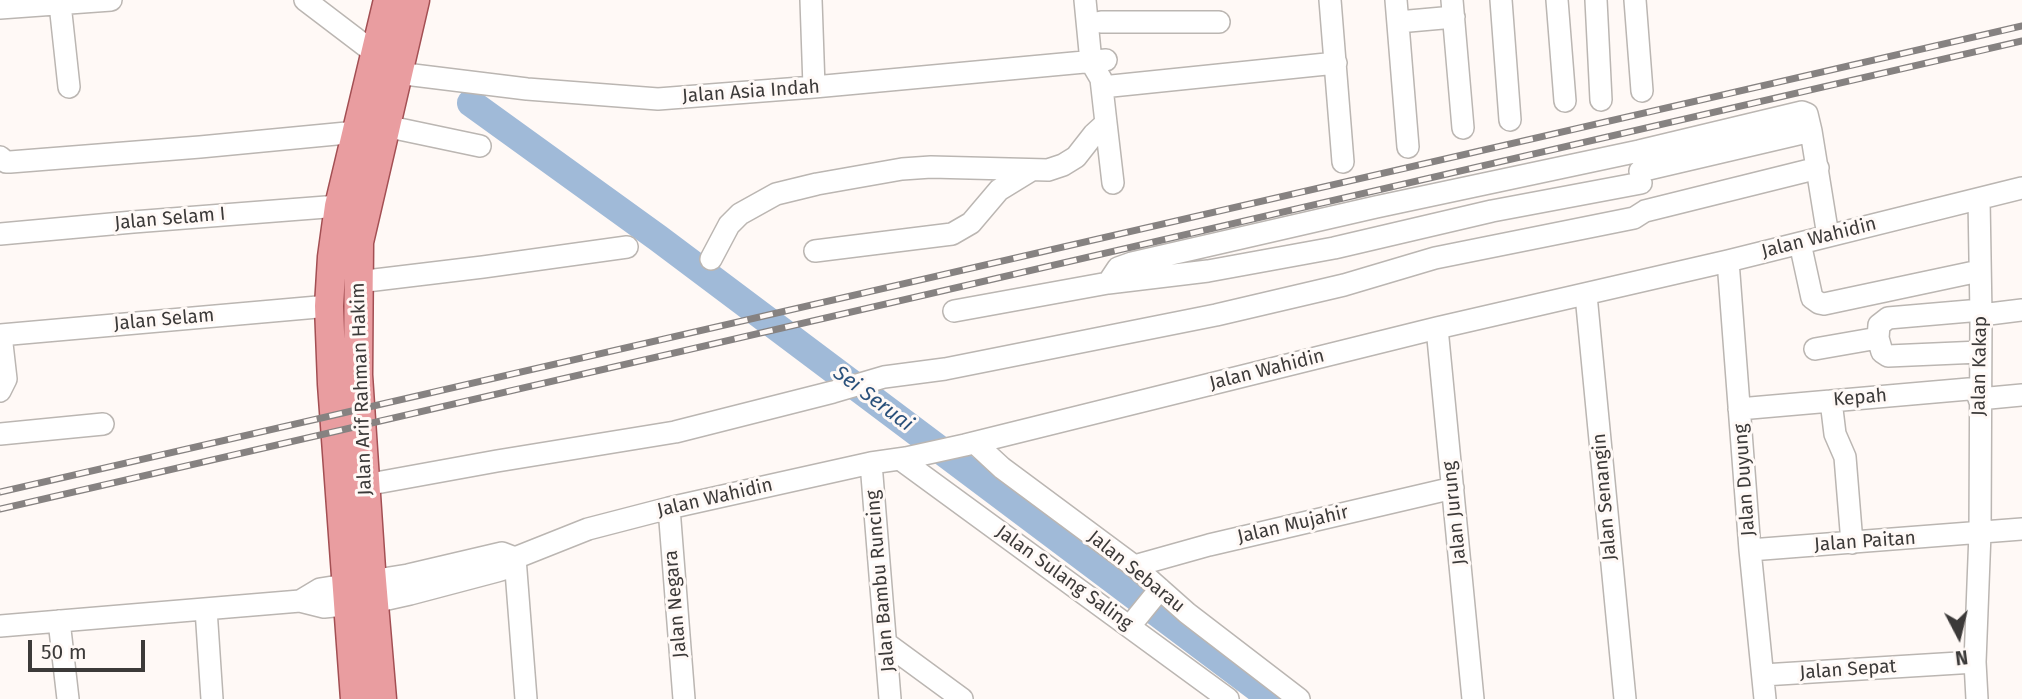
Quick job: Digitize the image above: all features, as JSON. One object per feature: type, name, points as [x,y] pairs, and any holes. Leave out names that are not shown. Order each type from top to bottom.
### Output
[{"type":"main road","name":"Jalan Arif Rahman Hakim","points":[[382,699],[360,593],[332,384],[329,306],[339,206],[388,0]]},
{"type":"main road","name":"Jalan Arif Rahman Hakim","points":[[355,699],[365,485],[358,374],[359,242],[415,0]]},
{"type":"street","points":[[0,8],[111,0]]},
{"type":"street","points":[[305,0],[376,54]]},
{"type":"street","points":[[811,0],[814,87]]},
{"type":"street","points":[[1085,0],[1100,72],[1113,183]]},
{"type":"street","points":[[1099,0],[1100,72]]},
{"type":"street","points":[[1330,0],[1343,162]]},
{"type":"street","points":[[1396,0],[1408,147]]},
{"type":"street","points":[[1502,0],[1510,120]]},
{"type":"street","points":[[1557,0],[1565,101]]},
{"type":"street","points":[[1596,0],[1601,100]]},
{"type":"street","points":[[1635,0],[1642,91]]},
{"type":"street","points":[[60,4],[69,87]]},
{"type":"street","points":[[1398,22],[1453,9],[1463,128]]},
{"type":"street","points":[[1101,22],[1219,22]]},
{"type":"street","name":"Jalan Asia Indah","points":[[397,73],[527,89],[658,99],[814,87],[1336,63]]},
{"type":"street","points":[[1108,283],[1118,268],[1132,263],[1639,151],[1802,112],[1807,114],[1811,131],[1828,236]]},
{"type":"street","points":[[711,259],[721,238],[735,220],[776,194],[902,169],[956,167],[1048,170],[1076,157],[1106,123]]},
{"type":"street","points":[[385,125],[480,146]]},
{"type":"street","points":[[954,311],[1108,283],[1208,271],[1334,248],[1492,211],[1609,188],[1811,131]]},
{"type":"street","points":[[0,157],[10,162],[357,132]]},
{"type":"street","points":[[365,485],[665,434],[884,377],[945,369],[1203,318],[1344,285],[1435,258],[1634,218],[1645,211],[1818,169]]},
{"type":"street","points":[[815,251],[952,234],[971,223],[999,190],[1030,170]]},
{"type":"street","points":[[1609,188],[1615,222]]},
{"type":"street","name":"Jalan Wahidin","points":[[0,626],[300,601],[324,607],[360,593],[502,553],[515,558],[588,529],[669,508],[970,444],[1437,328],[1586,295],[2022,188]]},
{"type":"street","name":"Jalan Kakap","points":[[1977,699],[1975,662],[1980,533],[1981,313],[1979,199]]},
{"type":"street","name":"Jalan Selam I","points":[[0,234],[339,206]]},
{"type":"street","points":[[1492,211],[1500,245]]},
{"type":"street","points":[[1430,227],[1435,258]]},
{"type":"street","points":[[1800,243],[1812,298],[1824,304],[1979,271]]},
{"type":"street","points":[[358,282],[627,247]]},
{"type":"street","points":[[1334,248],[1344,285]]},
{"type":"street","name":"Jalan Duyung","points":[[1728,261],[1749,550],[1765,699]]},
{"type":"street","name":"Jalan Senangin","points":[[1586,295],[1625,699]]},
{"type":"street","name":"Jalan Selam","points":[[1,335],[329,306]]},
{"type":"street","points":[[1980,352],[1888,356],[1882,352],[1878,338],[1879,326],[1888,318],[2022,310]]},
{"type":"street","name":"Jalan Jurung","points":[[1437,328],[1473,699]]},
{"type":"street","points":[[0,391],[6,379],[1,335]]},
{"type":"street","points":[[1815,349],[1878,338]]},
{"type":"street","name":"Kepah","points":[[1740,409],[1979,393],[2022,395]]},
{"type":"street","points":[[1830,401],[1835,434],[1844,457],[1852,543]]},
{"type":"street","points":[[0,435],[103,424]]},
{"type":"street","name":"Jalan Sebarau","points":[[970,444],[1135,566],[1157,593],[1299,699]]},
{"type":"street","name":"Jalan Sulang Saling","points":[[903,458],[1133,624],[1228,699]]},
{"type":"street","name":"Jalan Bambu Runcing","points":[[871,463],[890,699]]},
{"type":"street","name":"Jalan Mujahir","points":[[1135,566],[1209,545],[1453,488]]},
{"type":"street","name":"Jalan Negara","points":[[669,508],[684,699]]},
{"type":"street","points":[[1980,533],[2022,529]]},
{"type":"street","name":"Jalan Paitan","points":[[1749,550],[1980,533]]},
{"type":"street","points":[[515,558],[526,699]]},
{"type":"street","points":[[1133,624],[1157,593]]},
{"type":"street","points":[[206,610],[212,699]]},
{"type":"street","points":[[59,621],[68,699]]},
{"type":"street","points":[[887,645],[962,699]]},
{"type":"street","name":"Jalan Sepat","points":[[1763,675],[1975,662]]},
{"type":"waterway","name":"Sei Seruai","points":[[471,103],[658,238],[1272,699]]},
{"type":"railway","points":[[0,492],[2022,26]]},
{"type":"railway","points":[[0,509],[2022,41]]}]
